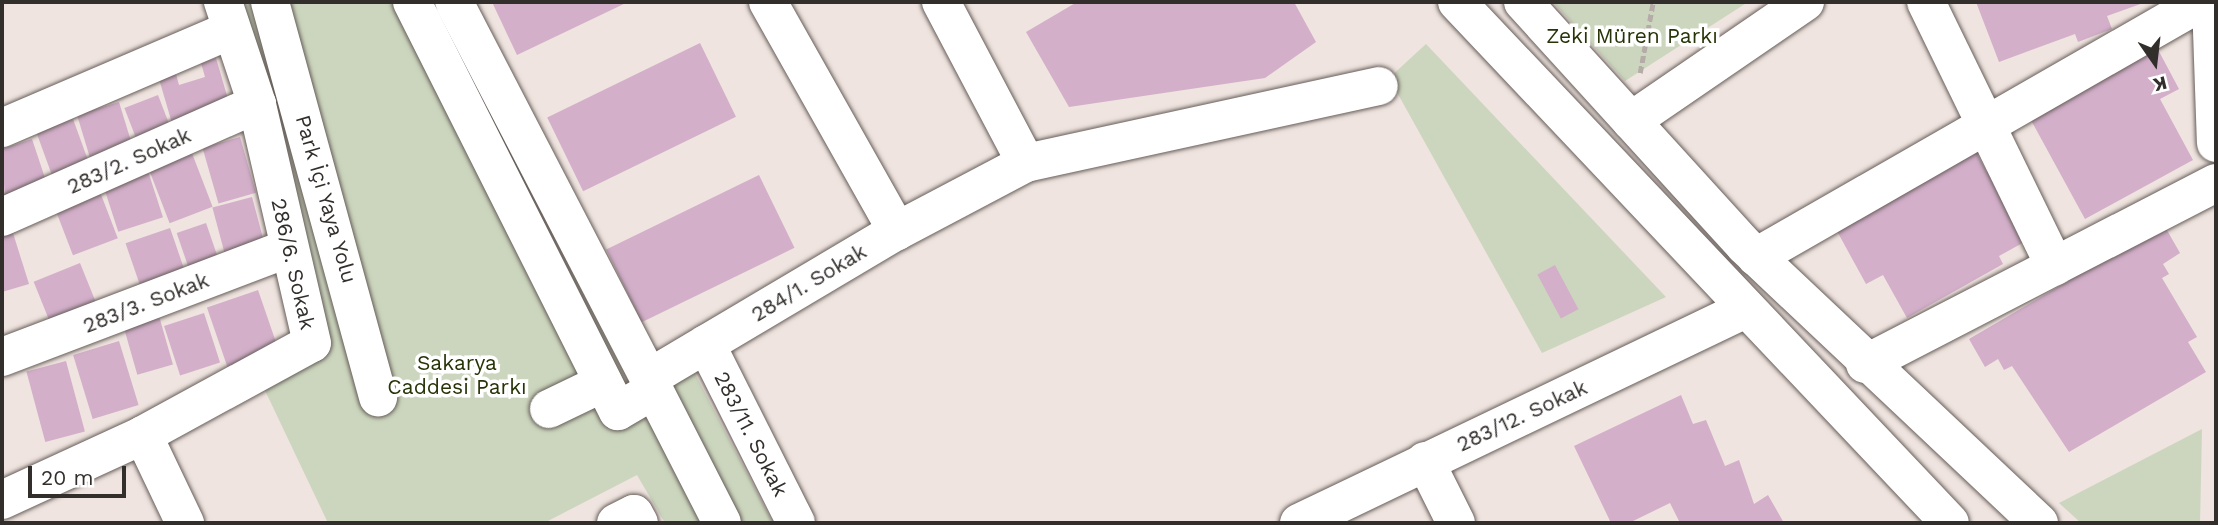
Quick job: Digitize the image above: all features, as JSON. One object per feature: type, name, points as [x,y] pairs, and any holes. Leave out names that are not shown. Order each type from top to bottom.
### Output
[{"type":"street","name":"Park İçi Yaya Yolu","points":[[271,2],[378,398]]},
{"type":"street","points":[[412,2],[618,411],[654,390],[722,523]]},
{"type":"street","name":"284/1. Sokak","points":[[454,2],[649,378],[897,231],[1026,163],[1379,86]]},
{"type":"street","points":[[768,2],[897,231]]},
{"type":"street","points":[[941,2],[1026,163]]},
{"type":"street","points":[[1457,2],[1950,523]]},
{"type":"street","points":[[1523,2],[1756,257],[1865,364],[2039,523]]},
{"type":"street","points":[[1630,121],[1805,2]]},
{"type":"street","points":[[1926,2],[2055,266]]},
{"type":"street","points":[[1756,257],[2201,2]]},
{"type":"street","points":[[2211,2],[2216,143]]},
{"type":"street","points":[[2,128],[227,16]]},
{"type":"street","name":"286/6. Sokak","points":[[143,435],[312,343],[257,104],[227,16]]},
{"type":"street","name":"283/2. Sokak","points":[[2,217],[257,104]]},
{"type":"street","points":[[1865,364],[2216,183]]},
{"type":"street","name":"283/3. Sokak","points":[[2,357],[289,248]]},
{"type":"street","name":"283/12. Sokak","points":[[1299,523],[1746,309]]},
{"type":"street","name":"283/11. Sokak","points":[[706,344],[796,523]]},
{"type":"street","points":[[549,410],[603,383]]},
{"type":"street","points":[[2,500],[143,435],[185,523]]},
{"type":"street","points":[[1425,461],[1456,523]]},
{"type":"path","points":[[1630,121],[1653,2]]},
{"type":"green space","name":"Sakarya Caddesi Parkı","points":[[224,2],[440,2],[525,185],[638,399],[693,370],[773,523],[665,523],[637,475],[544,523],[328,523],[260,380],[312,343]]},
{"type":"green space","name":"Zeki Müren Parkı","points":[[1553,2],[1748,2],[1625,81]]},
{"type":"green space","points":[[1426,44],[1666,297],[1542,353],[1389,78]]},
{"type":"green space","points":[[2202,429],[2200,523],[2081,523],[2059,503]]},
{"type":"building","points":[[492,2],[628,2],[517,55]]},
{"type":"building","points":[[1077,2],[1294,2],[1316,42],[1265,78],[1069,107],[1026,32]]},
{"type":"building","points":[[1976,2],[2146,2],[2107,16],[2112,29],[2078,42],[2075,34],[1999,62]]},
{"type":"building","points":[[2154,42],[2179,89],[2160,99],[2193,160],[2085,219],[2026,111]]},
{"type":"building","points":[[700,43],[736,117],[583,191],[547,118]]},
{"type":"building","points":[[216,58],[232,113],[174,130],[159,79],[176,74],[179,85],[205,77],[201,63]]},
{"type":"building","points":[[158,95],[173,135],[140,148],[124,108]]},
{"type":"building","points":[[119,102],[134,151],[92,164],[77,115]]},
{"type":"building","points":[[73,119],[90,167],[54,180],[36,132]]},
{"type":"building","points":[[240,137],[256,193],[218,204],[203,148]]},
{"type":"building","points":[[32,139],[48,187],[5,201],[2,149]]},
{"type":"building","points":[[1972,145],[1987,172],[1997,166],[2028,240],[1999,256],[2003,264],[1907,318],[1883,275],[1866,284],[1832,222]]},
{"type":"building","points":[[190,148],[213,207],[170,223],[147,164]]},
{"type":"building","points":[[146,165],[163,217],[118,232],[101,180]]},
{"type":"building","points":[[759,175],[795,248],[642,322],[606,250]]},
{"type":"building","points":[[97,184],[118,238],[73,255],[52,201]]},
{"type":"building","points":[[252,197],[268,255],[228,266],[212,208]]},
{"type":"building","points":[[206,223],[222,270],[193,280],[177,233]]},
{"type":"building","points":[[2164,225],[2180,253],[2163,264],[2169,274],[2162,278],[2197,337],[2188,342],[2206,372],[2069,452],[2012,366],[2004,370],[1998,359],[1985,367],[1969,339]]},
{"type":"building","points":[[170,228],[188,280],[143,295],[126,243]]},
{"type":"building","points":[[13,233],[29,284],[2,292],[2,237]]},
{"type":"building","points":[[80,263],[101,315],[55,334],[34,282]]},
{"type":"building","points":[[1555,265],[1578,309],[1561,319],[1537,274]]},
{"type":"building","points":[[258,290],[279,351],[228,368],[207,308]]},
{"type":"building","points":[[155,302],[173,364],[137,375],[119,312]]},
{"type":"building","points":[[204,313],[220,362],[180,375],[164,326]]},
{"type":"building","points":[[119,341],[139,405],[93,419],[73,355]]},
{"type":"building","points":[[66,361],[85,432],[45,442],[26,372]]},
{"type":"building","points":[[1681,395],[1693,424],[1706,420],[1725,466],[1739,460],[1754,504],[1768,495],[1784,523],[1680,523],[1670,503],[1629,523],[1611,523],[1574,446]]}]
